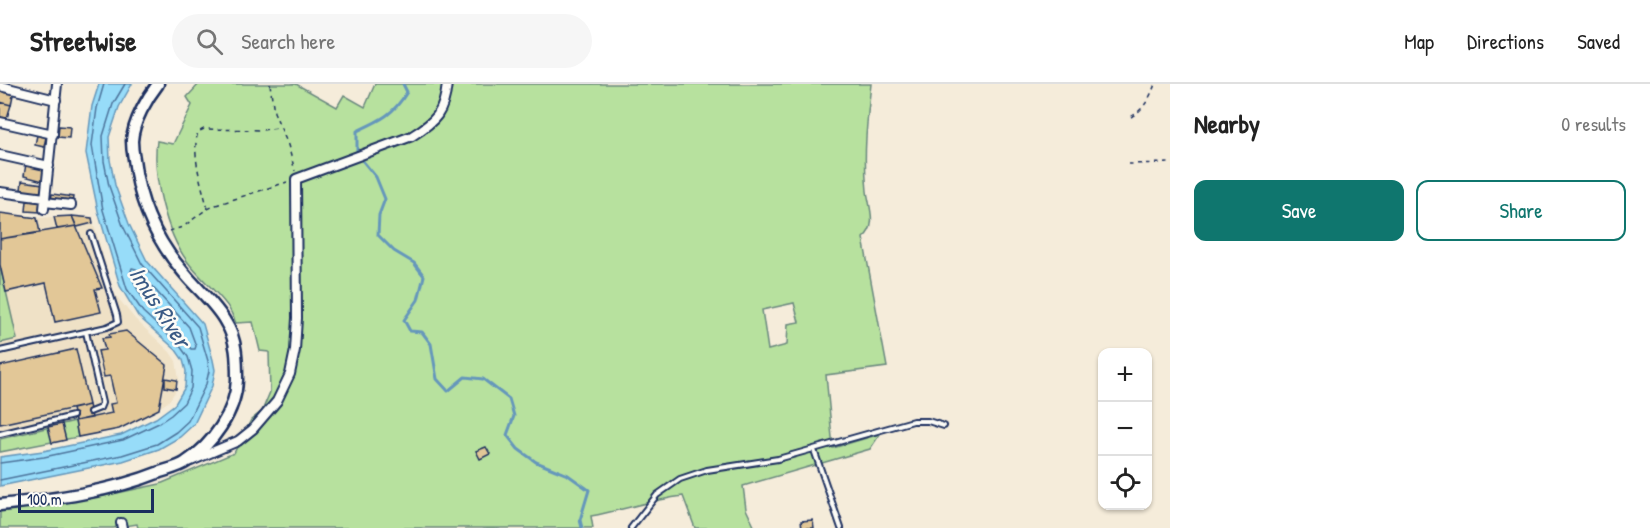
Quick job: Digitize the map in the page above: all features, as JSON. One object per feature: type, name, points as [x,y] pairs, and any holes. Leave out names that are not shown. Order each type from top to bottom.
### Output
[{"type":"main road","points":[[0,505],[76,495],[141,480],[185,463],[211,440],[229,413],[237,387],[235,345],[227,324],[184,273],[156,235],[139,186],[132,142],[135,126],[158,84]]},
{"type":"street","points":[[45,203],[57,84]]},
{"type":"street","points":[[185,463],[221,450],[246,435],[277,401],[290,374],[295,350],[297,318],[296,179],[396,143],[423,129],[442,110],[447,84]]},
{"type":"street","points":[[0,86],[56,100]]},
{"type":"street","points":[[0,122],[53,134]]},
{"type":"street","points":[[0,155],[49,166]]},
{"type":"street","points":[[0,192],[45,203],[71,205]]},
{"type":"lane","points":[[0,351],[86,332],[114,324],[118,320],[91,234]]},
{"type":"lane","points":[[86,332],[102,403],[100,408],[90,412]]},
{"type":"lane","points":[[0,434],[73,416]]},
{"type":"lane","points":[[631,528],[657,495],[680,479],[707,470],[778,459],[913,421],[928,421],[944,426]]},
{"type":"lane","points":[[814,450],[841,528]]},
{"type":"path","points":[[156,235],[183,227],[208,208],[296,179],[288,145],[274,112],[270,84]]},
{"type":"path","points":[[1131,117],[1147,103],[1155,84]]},
{"type":"path","points":[[208,208],[200,183],[196,145],[198,132],[204,129],[279,128]]},
{"type":"path","points":[[1128,164],[1170,163]]},
{"type":"shaded area","points":[[0,213],[37,218],[72,216],[92,218],[114,293],[135,319],[170,352],[176,361],[179,380],[168,402],[144,418],[119,429],[0,452]]},
{"type":"green space","points":[[199,84],[296,84],[337,107],[344,95],[365,107],[375,84],[871,84],[865,164],[871,222],[868,233],[863,238],[887,367],[826,375],[833,448],[880,434],[870,449],[743,486],[746,509],[755,528],[695,528],[683,496],[591,516],[593,528],[138,528],[137,524],[113,528],[0,528],[0,510],[103,496],[160,484],[234,453],[251,420],[262,411],[270,392],[269,352],[260,351],[253,322],[236,323],[227,305],[187,261],[179,249],[162,203],[157,170],[157,141],[173,144],[192,105],[187,97]],"holes":[[[794,303],[799,322],[788,324],[787,345],[768,350],[762,310]]]},
{"type":"green space","points":[[0,265],[17,339],[0,343]]},
{"type":"green space","points":[[75,421],[78,437],[0,452],[0,439]]},
{"type":"water","name":"Imus River","points":[[99,84],[132,84],[119,107],[109,137],[110,160],[115,185],[129,224],[147,261],[203,324],[215,370],[212,386],[194,424],[180,437],[159,449],[123,461],[0,486],[0,457],[121,435],[156,418],[175,404],[185,387],[186,371],[183,360],[176,350],[138,316],[120,286],[98,211],[86,153],[92,106]]},
{"type":"building","points":[[0,87],[14,90],[11,105],[0,102]]},
{"type":"building","points":[[0,102],[11,105],[7,118],[0,117]]},
{"type":"building","points":[[59,126],[70,127],[69,138],[58,137]]},
{"type":"building","points":[[37,135],[46,137],[44,147],[35,145]]},
{"type":"building","points":[[26,164],[46,169],[43,181],[24,176]]},
{"type":"building","points":[[22,181],[43,184],[42,194],[21,190]]},
{"type":"building","points":[[52,194],[73,197],[72,204],[51,201]]},
{"type":"building","points":[[27,201],[41,202],[40,212],[26,211]]},
{"type":"building","points":[[0,213],[37,218],[40,233],[0,239]]},
{"type":"building","points":[[72,216],[76,226],[57,229],[54,217]]},
{"type":"building","points":[[72,216],[92,218],[93,223],[77,227]]},
{"type":"building","points":[[76,226],[102,288],[95,289],[101,312],[55,322],[46,283],[6,292],[0,265],[0,239]]},
{"type":"building","points":[[126,331],[167,365],[159,409],[119,429],[78,437],[75,421],[112,413],[110,404],[116,403],[110,376],[104,377],[98,351],[105,350],[102,338],[110,337],[109,334]]},
{"type":"building","points":[[76,349],[89,405],[0,424],[0,366]]},
{"type":"building","points":[[165,378],[177,380],[176,389],[165,387]]},
{"type":"building","points":[[89,405],[92,418],[75,421],[72,409]]},
{"type":"building","points":[[62,424],[66,440],[52,443],[48,427]]},
{"type":"building","points":[[486,447],[490,454],[480,459],[476,451]]},
{"type":"building","points":[[813,520],[814,528],[802,528],[801,521]]},
{"type":"waterway","points":[[403,84],[407,92],[397,106],[380,120],[357,131],[357,154],[376,177],[385,199],[379,215],[378,235],[394,251],[414,263],[424,276],[418,300],[404,320],[410,331],[422,332],[431,344],[437,379],[448,391],[465,377],[483,379],[509,399],[514,416],[507,435],[518,449],[536,462],[568,475],[589,490],[580,520],[582,528]]}]
